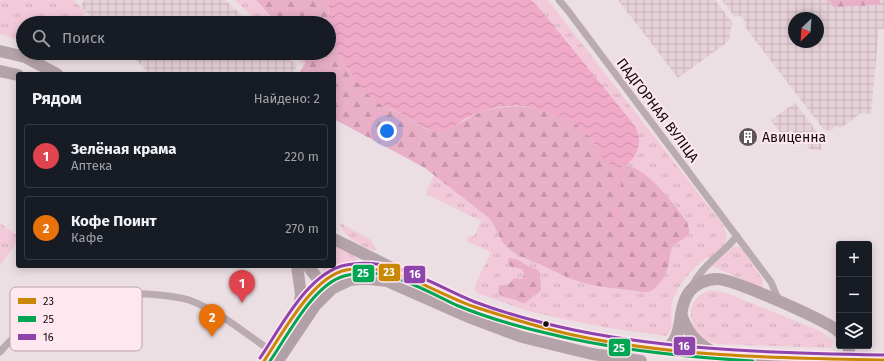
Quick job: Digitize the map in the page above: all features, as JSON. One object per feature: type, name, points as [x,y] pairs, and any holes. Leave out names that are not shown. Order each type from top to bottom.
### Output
[{"type":"main road","points":[[0,51],[16,55]]},
{"type":"main road","points":[[31,60],[53,72]]},
{"type":"main road","points":[[0,71],[16,74]]},
{"type":"main road","points":[[336,240],[405,276],[457,300],[509,318],[594,339],[666,349],[714,353],[824,359],[884,360]]},
{"type":"main road","points":[[298,268],[301,294],[299,309]]},
{"type":"main road","points":[[310,268],[321,283],[334,287]]},
{"type":"main road","points":[[264,361],[299,309],[321,283],[340,272],[361,268],[380,269],[405,276]]},
{"type":"main road","points":[[271,351],[280,360],[316,306],[334,287],[350,280],[370,278],[387,281],[470,318],[522,337],[592,354],[641,361]]},
{"type":"main road","points":[[666,349],[671,345],[676,336],[685,300],[691,290],[706,281],[722,280],[734,283],[778,301],[825,323],[836,330]]},
{"type":"main road","points":[[681,312],[686,326],[692,336],[701,345],[714,353]]},
{"type":"main road","points":[[849,349],[849,361]]},
{"type":"street","name":"ПАДГОРНАЯ ВУЛІЦА","points":[[559,0],[771,282],[778,301]]},
{"type":"street","points":[[691,290],[700,272],[729,246],[737,236]]},
{"type":"street","points":[[142,295],[167,296],[193,301],[220,316],[271,351]]},
{"type":"street","points":[[0,352],[10,341]]},
{"type":"shaded area","points":[[85,0],[225,0],[242,16],[91,16],[80,6]]},
{"type":"shaded area","points":[[618,0],[715,0],[732,22],[729,41],[678,78]]},
{"type":"shaded area","points":[[722,0],[829,0],[833,7],[880,5],[880,0],[884,0],[884,29],[879,29],[871,114],[861,113],[841,128],[836,126],[831,131],[824,130],[745,27],[745,21],[739,15],[735,17]]},
{"type":"shaded area","points":[[136,60],[291,60],[297,66],[293,72],[148,72]]},
{"type":"shaded area","points":[[795,103],[821,137],[821,150],[810,149],[804,141],[802,143],[791,130],[782,136],[771,120]]},
{"type":"green space","points":[[0,0],[73,0],[86,12],[82,16],[16,16],[16,40],[0,34]]},
{"type":"green space","points":[[235,0],[256,0],[270,16],[252,16]]},
{"type":"green space","points":[[256,0],[328,0],[329,16],[271,16]]},
{"type":"green space","points":[[531,0],[548,0],[724,228],[726,233],[725,243],[719,251],[709,259],[706,258],[695,267],[681,284],[672,303],[672,325],[666,336],[609,328],[558,318],[528,311],[477,293],[475,290],[475,285],[491,252],[466,241],[468,237],[474,236],[481,221],[428,195],[426,192],[434,175],[489,218],[504,244],[515,253],[585,284],[639,292],[670,259],[673,247],[683,239],[690,228],[675,205],[651,180],[636,169],[623,166],[632,158],[637,148],[638,137],[635,126],[541,10]]},
{"type":"green space","points":[[829,0],[880,0],[880,5],[833,7]]},
{"type":"green space","points":[[336,47],[351,74],[371,97],[384,106],[429,130],[444,130],[456,126],[478,113],[496,108],[537,108],[562,116],[574,122],[584,130],[597,148],[617,166],[630,166],[639,170],[654,183],[670,199],[687,222],[689,233],[671,250],[666,273],[658,286],[645,292],[592,285],[581,282],[522,257],[506,246],[489,218],[425,168],[336,120],[336,72],[300,72],[305,63],[304,60],[336,60]]},
{"type":"green space","points":[[299,60],[304,60],[304,65]]},
{"type":"green space","points":[[0,223],[16,235],[16,243],[0,266]]},
{"type":"green space","points":[[340,223],[370,239],[377,250],[374,251],[353,240],[345,233]]},
{"type":"green space","points":[[336,244],[358,259],[354,264],[326,274],[322,268],[336,268]]},
{"type":"green space","points":[[737,246],[742,249],[763,280],[762,288],[712,266]]},
{"type":"green space","points":[[509,258],[518,260],[537,269],[540,273],[541,290],[525,303],[504,297],[498,291],[499,286],[509,285],[513,279],[522,279],[525,275],[522,269],[512,267],[508,264]]},
{"type":"green space","points":[[711,290],[726,293],[820,331],[831,339],[832,346],[829,348],[719,344],[709,341],[700,336],[695,328],[691,319],[691,310],[694,302],[701,295]]},
{"type":"water","points":[[328,0],[531,0],[541,10],[635,126],[639,138],[637,151],[631,161],[627,164],[616,166],[610,164],[604,159],[585,132],[574,123],[553,113],[521,106],[493,108],[475,114],[452,128],[441,132],[436,132],[422,127],[402,114],[378,103],[357,83],[345,65],[336,47],[336,16],[329,16]]},
{"type":"waterway","points":[[623,166],[614,220],[635,272]]},
{"type":"transit line","name":"16","points":[[260,358],[296,303],[319,278],[332,270],[346,265],[364,263],[397,268],[428,280],[475,302],[512,314],[574,330],[612,337],[690,347],[729,350],[884,355]]},
{"type":"transit line","name":"23","points":[[264,361],[289,322],[310,294],[333,275],[346,270],[364,268],[398,274],[462,302],[513,319],[573,335],[611,342],[650,348],[728,355],[884,360]]},
{"type":"transit line","name":"25","points":[[270,361],[302,312],[322,289],[333,281],[344,276],[359,273],[373,273],[402,280],[456,305],[501,321],[572,339],[649,352],[753,361]]},
{"type":"place","name":"Авиценна","points":[[748,137]]},
{"type":"place","name":"Зелёная крама","points":[[242,303]]},
{"type":"place","name":"Кофе Поинт","points":[[212,337]]}]
